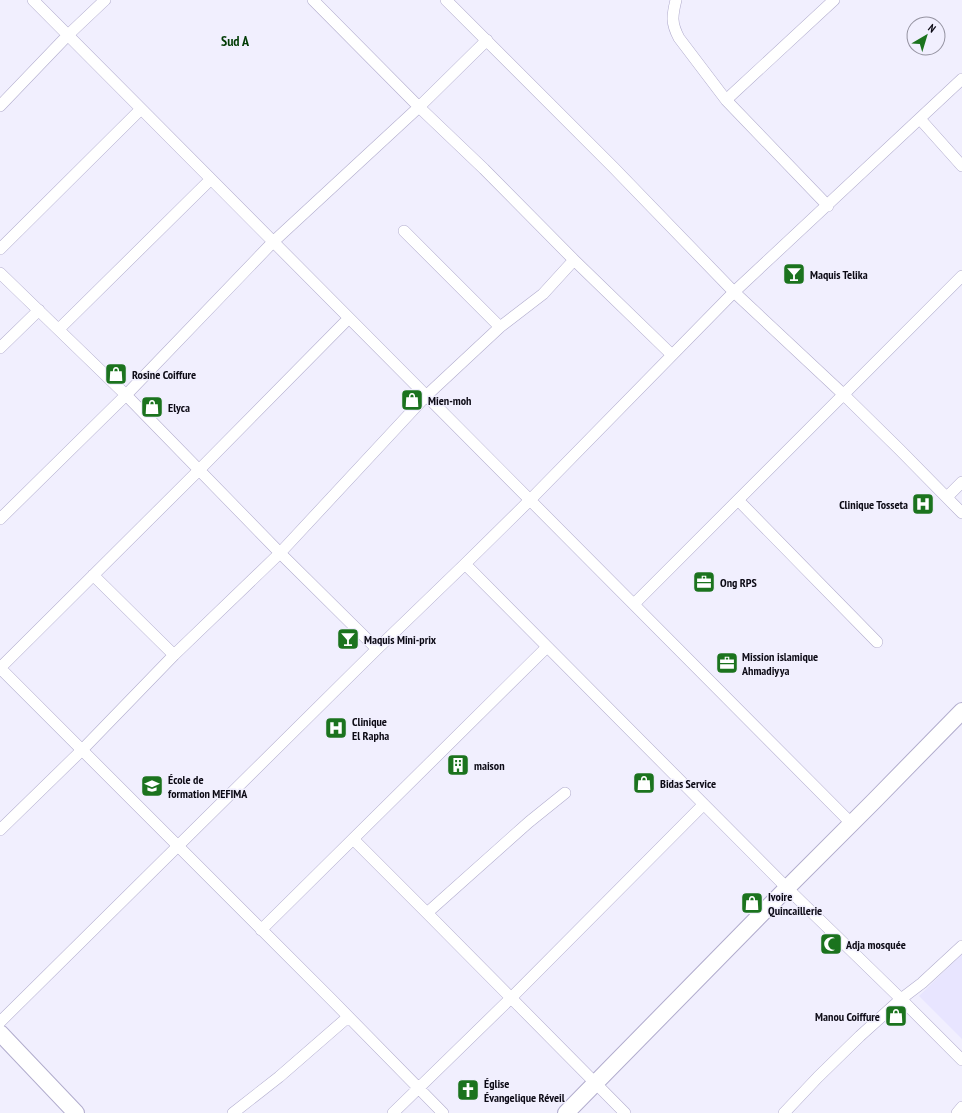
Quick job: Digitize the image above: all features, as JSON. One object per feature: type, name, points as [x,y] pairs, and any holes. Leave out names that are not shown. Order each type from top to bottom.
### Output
[{"type":"street","points":[[33,0],[851,823]]},
{"type":"street","points":[[0,106],[68,35],[105,0]]},
{"type":"street","points":[[313,0],[419,107],[484,169],[574,260],[672,355]]},
{"type":"street","points":[[446,0],[613,167],[734,292],[844,394],[947,497],[962,514]]},
{"type":"street","points":[[676,0],[673,14],[673,28],[679,38],[726,100],[828,206]]},
{"type":"street","points":[[726,100],[834,0]]},
{"type":"street","points":[[0,519],[126,395],[273,242],[419,107],[487,40]]},
{"type":"street","points":[[0,1022],[377,649],[530,500],[734,292],[828,206],[962,79]]},
{"type":"street","points":[[0,249],[141,109]]},
{"type":"street","points":[[920,120],[962,166]]},
{"type":"street","points":[[59,329],[211,179]]},
{"type":"street","points":[[404,231],[500,327]]},
{"type":"street","points":[[0,830],[82,750],[174,655],[280,553],[426,396],[500,327],[543,294],[574,260]]},
{"type":"street","points":[[0,273],[126,395],[280,553],[377,649]]},
{"type":"street","points":[[634,604],[962,276]]},
{"type":"street","points":[[0,348],[39,310]]},
{"type":"street","points":[[349,318],[0,668],[443,1113]]},
{"type":"street","points":[[947,497],[962,482]]},
{"type":"street","points":[[738,500],[877,642]]},
{"type":"street","points":[[465,564],[787,888],[962,1060]]},
{"type":"street","points":[[93,575],[174,655]]},
{"type":"street","points":[[261,930],[547,647]]},
{"type":"street","points":[[566,1113],[962,711]]},
{"type":"street","points":[[427,913],[528,822],[565,793]]},
{"type":"street","points":[[393,1113],[511,998],[703,804]]},
{"type":"street","points":[[353,839],[625,1113]]},
{"type":"street","points":[[784,1113],[855,1041],[962,946]]},
{"type":"street","points":[[233,1113],[348,1017]]},
{"type":"street","points":[[0,1033],[76,1113]]},
{"type":"street","points":[[956,1113],[962,1108]]},
{"type":"shaded area","points":[[962,954],[962,1039],[919,996]]},
{"type":"place","name":"Maquis Telika","points":[[794,274]]},
{"type":"place","name":"Rosine Coiffure","points":[[116,374]]},
{"type":"place","name":"Mien-moh","points":[[412,400]]},
{"type":"place","name":"Elyca","points":[[152,407]]},
{"type":"place","name":"Clinique Tosseta","points":[[923,504]]},
{"type":"place","name":"Ong RPS","points":[[704,582]]},
{"type":"place","name":"Maquis Mini-prix","points":[[348,639]]},
{"type":"place","name":"Mission islamique Ahmadiyya","points":[[727,663]]},
{"type":"place","name":"Clinique El Rapha","points":[[336,728]]},
{"type":"place","name":"maison","points":[[458,765]]},
{"type":"place","name":"Bidas Service","points":[[644,783]]},
{"type":"place","name":"École de formation MEFIMA","points":[[152,786]]},
{"type":"place","name":"Ivoire Quincaillerie","points":[[752,903]]},
{"type":"place","name":"Adja mosquée","points":[[831,944]]},
{"type":"place","name":"Manou Coiffure","points":[[896,1016]]},
{"type":"place","name":"Église Évangelique Réveil","points":[[468,1090]]},
{"type":"district","name":"Sud A","points":[[235,41]]}]
